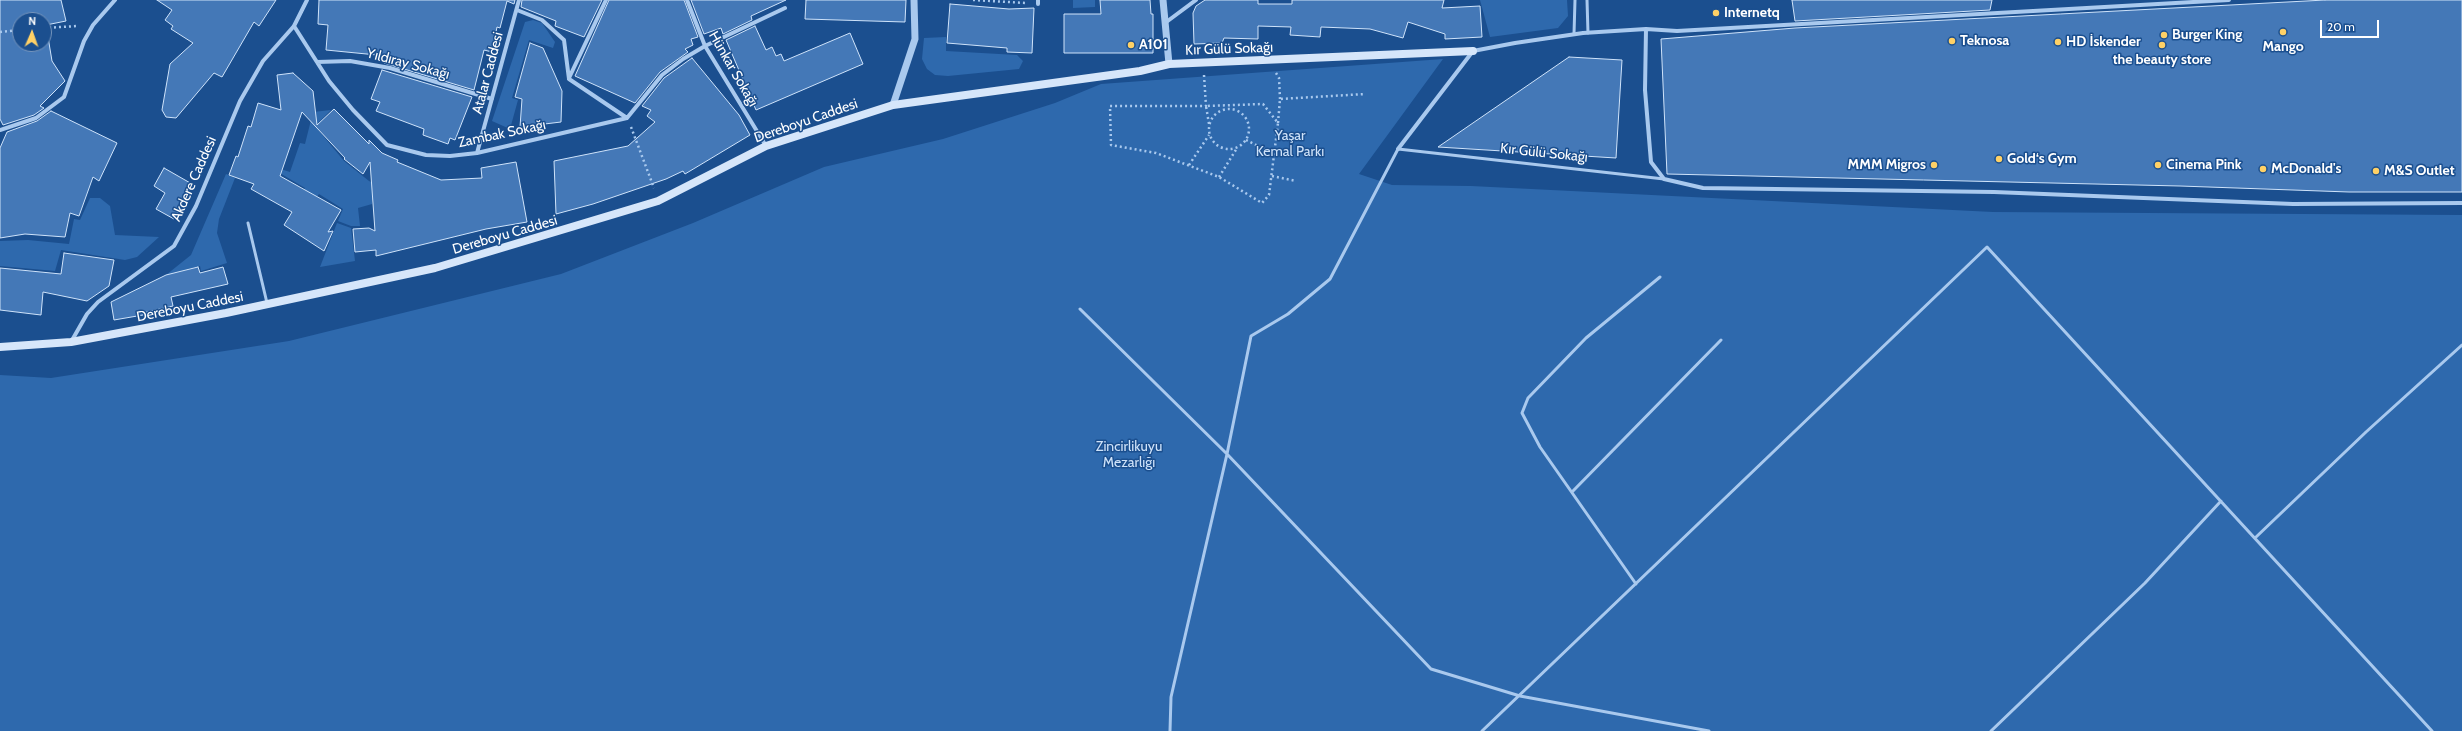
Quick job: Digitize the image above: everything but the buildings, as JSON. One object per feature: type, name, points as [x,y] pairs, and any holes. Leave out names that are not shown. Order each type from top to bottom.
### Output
[{"type":"main road","name":"Kır Gülü Sokağı","points":[[893,105],[1140,71],[1169,64],[1473,51]]},
{"type":"main road","name":"Dereboyu Caddesi","points":[[0,347],[71,342],[267,305],[435,268],[658,201],[766,146],[893,105]]},
{"type":"street","points":[[0,130],[36,118],[64,97],[84,41],[93,25],[115,0]]},
{"type":"street","name":"Akdere Caddesi","points":[[71,342],[87,314],[98,302],[174,246],[196,206],[240,102],[263,61],[294,26],[307,0]]},
{"type":"street","name":"Atalar Caddesi","points":[[477,153],[519,0]]},
{"type":"street","points":[[569,79],[606,0]]},
{"type":"street","name":"Hünkar Sokağı","points":[[687,0],[704,46],[766,146]]},
{"type":"street","points":[[893,105],[915,39],[914,0]]},
{"type":"street","points":[[1163,0],[1169,64]]},
{"type":"street","points":[[1164,23],[1196,0]]},
{"type":"street","points":[[1398,149],[1473,51],[1588,33],[1646,30],[1677,31],[2229,0]]},
{"type":"street","points":[[517,10],[542,20],[564,40],[569,79],[627,118],[662,74],[704,46],[785,8]]},
{"type":"street","name":"Zambak Sokağı","points":[[294,26],[317,62],[353,110],[387,145],[426,156],[450,156],[477,153],[627,118]]},
{"type":"street","points":[[1646,30],[1644,90],[1651,162],[1664,179],[1703,188],[1994,192],[2293,204],[2462,203]]},
{"type":"street","name":"Yıldıray Sokağı","points":[[317,62],[350,61],[390,68],[492,99]]},
{"type":"lane","points":[[1574,34],[1575,0]]},
{"type":"lane","points":[[1587,0],[1588,33]]},
{"type":"lane","points":[[1170,731],[1171,697],[1227,454],[1251,336],[1288,314],[1330,278],[1398,149]]},
{"type":"lane","name":"Kır Gülü Sokağı","points":[[1398,149],[1664,179]]},
{"type":"lane","points":[[248,222],[267,305]]},
{"type":"lane","points":[[1482,731],[1987,247],[2432,731]]},
{"type":"lane","points":[[1636,584],[1540,447],[1522,414],[1528,398],[1586,338],[1660,277]]},
{"type":"lane","points":[[1080,309],[1227,454],[1431,669],[1520,696],[1709,731]]},
{"type":"lane","points":[[1572,492],[1721,340]]},
{"type":"lane","points":[[2255,538],[2366,432],[2462,345]]},
{"type":"lane","points":[[1991,731],[2145,583],[2221,501]]},
{"type":"path","points":[[973,0],[1038,2]]},
{"type":"path","points":[[52,28],[93,25]]},
{"type":"path","points":[[0,32],[12,31]]},
{"type":"path","points":[[1189,165],[1209,135],[1204,62]]},
{"type":"path","points":[[1278,123],[1263,104],[1206,106],[1110,106],[1111,145],[1156,153],[1189,165],[1219,177],[1262,203],[1269,195],[1272,176],[1278,123],[1280,99],[1279,78]]},
{"type":"path","points":[[1280,99],[1288,100],[1365,94]]},
{"type":"path","points":[[1209,124],[1215,114],[1226,110],[1237,111],[1246,119],[1249,130],[1246,140],[1237,148],[1219,177]]},
{"type":"path","points":[[627,118],[658,201]]},
{"type":"path","points":[[1209,135],[1216,145],[1226,149],[1237,148]]},
{"type":"path","points":[[1246,140],[1274,154]]},
{"type":"path","points":[[1272,176],[1296,181]]},
{"type":"green space","points":[[1073,0],[1095,0],[1095,7],[1073,8]]},
{"type":"green space","points":[[1480,0],[1567,0],[1568,16],[1558,28],[1490,37]]},
{"type":"green space","points":[[533,20],[542,23],[555,42],[553,48],[529,40],[512,98],[518,100],[510,129],[492,121],[525,22]]},
{"type":"green space","points":[[946,37],[946,51],[1017,55],[1023,61],[1019,69],[948,76],[935,75],[927,69],[922,59],[924,38]]},
{"type":"green space","name":"Zincirlikuyu Mezarlığı","points":[[1443,59],[1359,174],[1392,185],[1471,186],[1993,212],[2462,215],[2462,731],[0,731],[0,375],[51,378],[289,341],[561,274],[693,223],[824,167],[943,139],[1055,103],[1101,84]]},
{"type":"green space","points":[[331,110],[315,126],[344,161],[369,181],[403,197],[402,199],[372,200],[372,204],[358,208],[360,226],[351,226],[338,221],[343,209],[319,194],[313,202],[302,194],[305,188],[273,169],[274,167],[290,172],[300,143],[305,144],[313,112]]},
{"type":"green space","points":[[226,174],[235,178],[219,219],[217,233],[227,263],[201,271],[200,266],[166,275],[191,255]]},
{"type":"green space","points":[[90,198],[100,198],[110,206],[115,235],[159,237],[137,257],[125,260],[61,250],[55,271],[0,266],[0,241],[28,240],[69,244],[74,219],[80,220]]},
{"type":"green space","points":[[337,223],[351,228],[355,261],[320,267]]},
{"type":"place","name":"Internetq","points":[[1716,13]]},
{"type":"place","name":"Mango","points":[[2283,32]]},
{"type":"place","name":"Burger King","points":[[2164,35]]},
{"type":"place","name":"Teknosa","points":[[1952,41]]},
{"type":"place","name":"HD İskender","points":[[2058,42]]},
{"type":"place","name":"A101","points":[[1131,45]]},
{"type":"place","name":"the beauty store","points":[[2162,45]]},
{"type":"place","name":"Gold‘s Gym","points":[[1999,159]]},
{"type":"place","name":"MMM Migros","points":[[1934,165]]},
{"type":"place","name":"Cinema Pink","points":[[2158,165]]},
{"type":"place","name":"McDonald's","points":[[2263,169]]},
{"type":"place","name":"M&S Outlet","points":[[2376,171]]},
{"type":"park label","name":"Yaşar Kemal Parkı","points":[[1290,144]]}]
